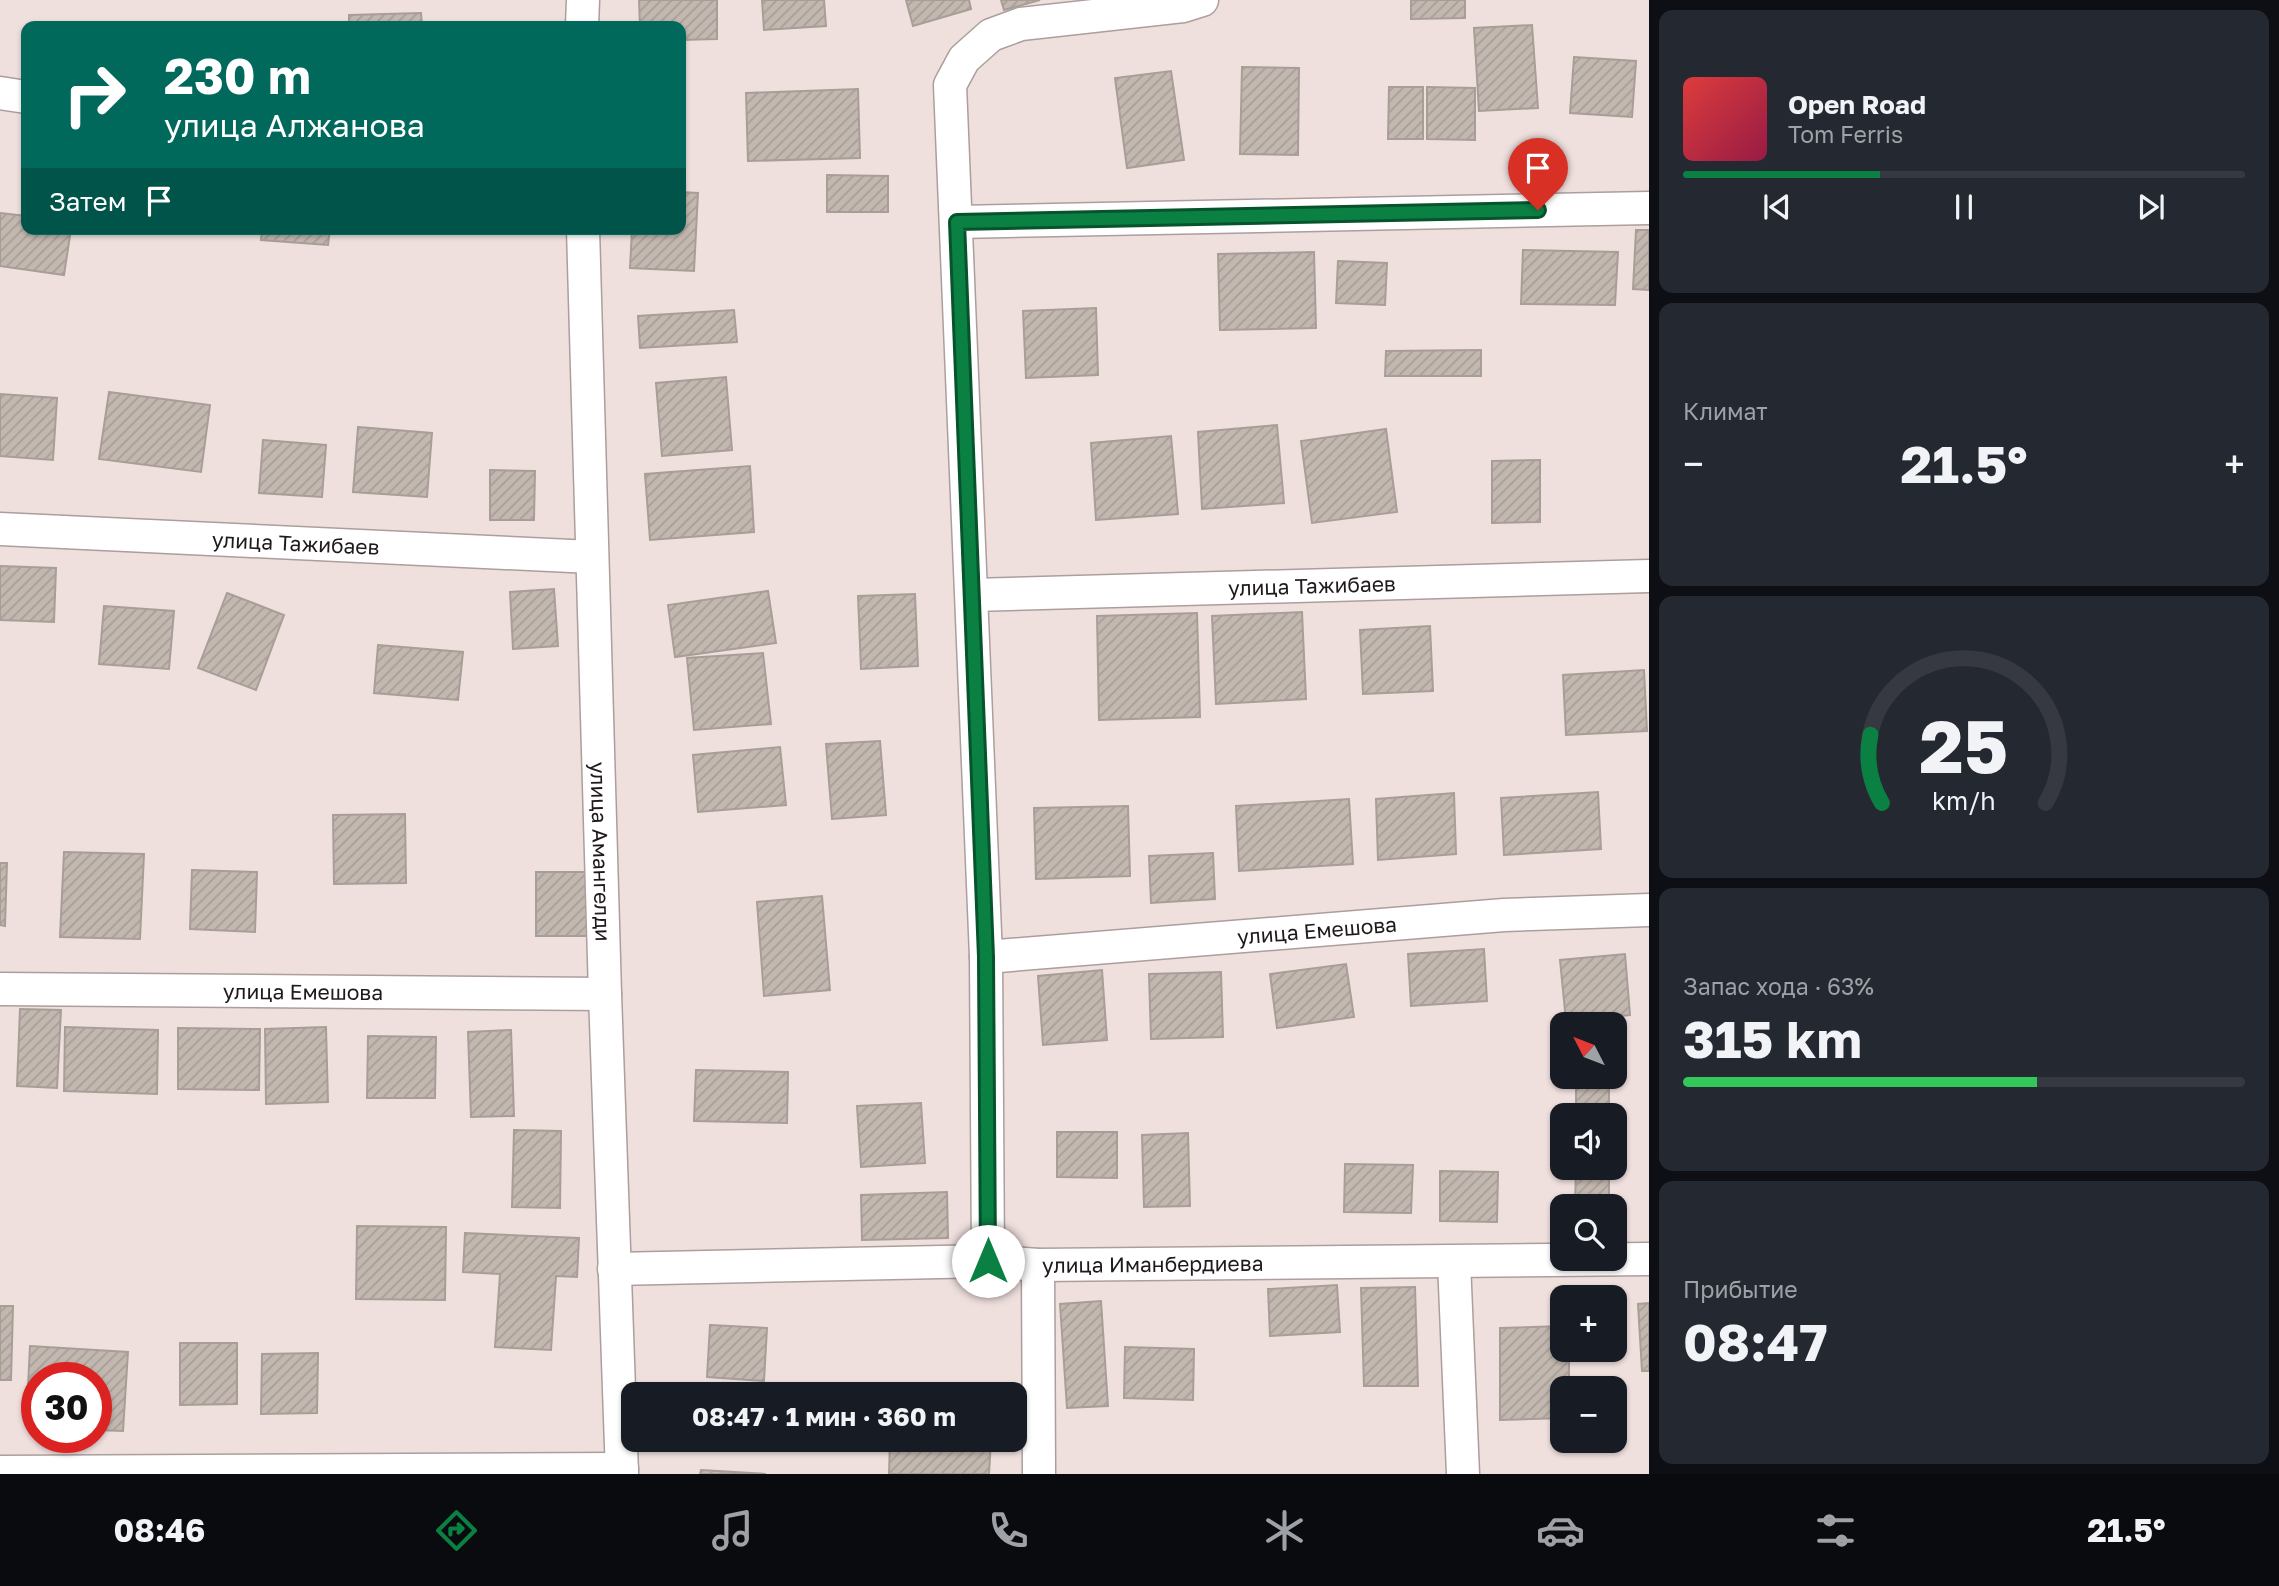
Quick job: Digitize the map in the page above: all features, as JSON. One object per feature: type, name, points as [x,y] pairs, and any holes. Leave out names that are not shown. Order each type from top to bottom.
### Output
[{"type":"street","points":[[582,21],[583,0]]},
{"type":"street","points":[[988,1261],[986,957],[950,85],[964,59],[990,35],[1021,24],[1183,6],[1202,0]]},
{"type":"street","points":[[0,93],[21,96]]},
{"type":"street","points":[[957,222],[1649,208]]},
{"type":"street","name":"улица Амангелди","points":[[583,235],[622,1471]]},
{"type":"street","name":"улица Тажибаев","points":[[0,529],[592,557]]},
{"type":"street","name":"улица Тажибаев","points":[[972,595],[1649,576]]},
{"type":"street","name":"улица Емешова","points":[[986,957],[1504,915],[1649,910]]},
{"type":"street","name":"улица Емешова","points":[[0,989],[605,994]]},
{"type":"street","name":"улица Иманбердиева","points":[[614,1269],[988,1261],[1038,1265],[1649,1259]]},
{"type":"street","points":[[1454,1262],[1463,1474]]},
{"type":"street","points":[[1038,1265],[1039,1474]]},
{"type":"street","points":[[0,1472],[622,1471]]},
{"type":"building","points":[[639,0],[717,0],[717,39],[686,40],[686,21],[640,21]]},
{"type":"building","points":[[762,0],[824,0],[826,26],[764,30]]},
{"type":"building","points":[[906,0],[969,0],[971,9],[913,26]]},
{"type":"building","points":[[1001,0],[1040,0],[1004,10]]},
{"type":"building","points":[[1411,0],[1465,0],[1465,18],[1411,19]]},
{"type":"building","points":[[421,13],[422,21],[349,21],[349,15]]},
{"type":"building","points":[[1532,25],[1538,108],[1479,111],[1474,28]]},
{"type":"building","points":[[1574,57],[1636,61],[1632,117],[1570,113]]},
{"type":"building","points":[[1242,67],[1299,68],[1298,155],[1240,154]]},
{"type":"building","points":[[1171,71],[1184,160],[1127,168],[1115,78]]},
{"type":"building","points":[[1389,87],[1423,87],[1423,139],[1388,139]]},
{"type":"building","points":[[1427,87],[1475,88],[1475,140],[1427,139]]},
{"type":"building","points":[[858,89],[860,158],[748,161],[746,93]]},
{"type":"building","points":[[827,175],[888,176],[888,212],[827,212]]},
{"type":"building","points":[[686,192],[698,193],[694,271],[630,268],[632,235],[686,235]]},
{"type":"building","points":[[0,213],[21,215],[21,235],[70,235],[64,275],[0,266]]},
{"type":"building","points":[[1636,230],[1649,230],[1649,290],[1633,289]]},
{"type":"building","points":[[261,235],[329,235],[328,245],[261,240]]},
{"type":"building","points":[[1523,250],[1618,252],[1615,305],[1521,304]]},
{"type":"building","points":[[1314,252],[1316,328],[1220,330],[1218,254]]},
{"type":"building","points":[[1338,261],[1387,263],[1385,305],[1336,303]]},
{"type":"building","points":[[1096,308],[1098,375],[1026,378],[1023,311]]},
{"type":"building","points":[[734,310],[737,342],[640,348],[638,316]]},
{"type":"building","points":[[1481,350],[1481,376],[1385,376],[1386,351]]},
{"type":"building","points":[[726,377],[732,450],[662,456],[656,383]]},
{"type":"building","points":[[109,392],[210,405],[201,472],[99,459]]},
{"type":"building","points":[[0,394],[57,398],[53,460],[0,456]]},
{"type":"building","points":[[1277,425],[1284,503],[1202,509],[1198,432]]},
{"type":"building","points":[[358,427],[432,433],[427,497],[353,492]]},
{"type":"building","points":[[1386,429],[1397,512],[1312,523],[1301,441]]},
{"type":"building","points":[[1171,436],[1178,514],[1096,520],[1091,443]]},
{"type":"building","points":[[263,440],[326,445],[322,497],[259,493]]},
{"type":"building","points":[[1540,460],[1540,522],[1492,523],[1492,461]]},
{"type":"building","points":[[750,466],[754,532],[650,540],[645,474]]},
{"type":"building","points":[[490,470],[535,471],[534,520],[490,520]]},
{"type":"building","points":[[0,566],[56,568],[54,622],[0,620]]},
{"type":"building","points":[[554,589],[558,646],[513,649],[510,592]]},
{"type":"building","points":[[768,591],[776,643],[675,657],[668,605]]},
{"type":"building","points":[[227,593],[284,615],[256,690],[198,668]]},
{"type":"building","points":[[915,594],[918,666],[861,669],[858,596]]},
{"type":"building","points":[[104,606],[174,611],[169,669],[99,664]]},
{"type":"building","points":[[1302,612],[1306,699],[1216,704],[1212,616]]},
{"type":"building","points":[[1197,613],[1200,717],[1099,720],[1097,616]]},
{"type":"building","points":[[1430,626],[1433,691],[1363,694],[1360,630]]},
{"type":"building","points":[[378,645],[463,652],[458,700],[374,693]]},
{"type":"building","points":[[763,653],[771,724],[694,730],[687,658]]},
{"type":"building","points":[[1644,670],[1647,731],[1566,735],[1563,675]]},
{"type":"building","points":[[880,741],[886,815],[832,819],[826,744]]},
{"type":"building","points":[[780,747],[786,805],[698,812],[693,755]]},
{"type":"building","points":[[1598,792],[1601,849],[1504,855],[1501,798]]},
{"type":"building","points":[[1454,793],[1456,854],[1378,860],[1376,799]]},
{"type":"building","points":[[1349,799],[1353,864],[1239,871],[1236,806]]},
{"type":"building","points":[[1128,806],[1130,876],[1036,879],[1034,808]]},
{"type":"building","points":[[405,814],[406,883],[334,884],[333,815]]},
{"type":"building","points":[[64,852],[144,854],[140,939],[60,937]]},
{"type":"building","points":[[1213,853],[1215,899],[1151,903],[1149,856]]},
{"type":"building","points":[[0,863],[7,863],[5,926],[0,925]]},
{"type":"building","points":[[192,870],[257,872],[255,932],[190,929]]},
{"type":"building","points":[[536,872],[587,872],[587,936],[536,936]]},
{"type":"building","points":[[822,896],[830,990],[764,996],[757,902]]},
{"type":"building","points":[[1484,949],[1487,1001],[1411,1006],[1408,954]]},
{"type":"building","points":[[1625,954],[1630,1015],[1628,1012],[1565,1012],[1560,960]]},
{"type":"building","points":[[1346,964],[1354,1017],[1277,1028],[1270,974]]},
{"type":"building","points":[[1102,970],[1107,1040],[1043,1045],[1038,976]]},
{"type":"building","points":[[1221,972],[1223,1037],[1151,1039],[1149,974]]},
{"type":"building","points":[[20,1009],[61,1010],[57,1088],[17,1086]]},
{"type":"building","points":[[65,1027],[158,1030],[157,1094],[64,1091]]},
{"type":"building","points":[[326,1027],[328,1102],[266,1104],[265,1029]]},
{"type":"building","points":[[178,1028],[260,1029],[259,1090],[178,1089]]},
{"type":"building","points":[[511,1030],[514,1116],[471,1117],[468,1032]]},
{"type":"building","points":[[368,1036],[436,1037],[435,1098],[367,1098]]},
{"type":"building","points":[[696,1070],[788,1072],[787,1123],[694,1121]]},
{"type":"building","points":[[1576,1089],[1609,1089],[1609,1103],[1576,1103]]},
{"type":"building","points":[[921,1103],[925,1163],[861,1167],[857,1106]]},
{"type":"building","points":[[514,1130],[561,1131],[560,1208],[512,1207]]},
{"type":"building","points":[[1057,1132],[1117,1132],[1117,1178],[1057,1177]]},
{"type":"building","points":[[1188,1133],[1190,1206],[1144,1207],[1142,1135]]},
{"type":"building","points":[[1345,1164],[1413,1165],[1411,1213],[1344,1212]]},
{"type":"building","points":[[1440,1171],[1498,1172],[1497,1222],[1440,1221]]},
{"type":"building","points":[[1576,1180],[1609,1180],[1609,1194],[1575,1194]]},
{"type":"building","points":[[947,1192],[948,1238],[862,1240],[861,1195]]},
{"type":"building","points":[[357,1226],[446,1227],[445,1300],[356,1299]]},
{"type":"building","points":[[465,1233],[579,1238],[577,1277],[556,1276],[551,1350],[495,1347],[500,1274],[463,1272]]},
{"type":"building","points":[[1337,1285],[1340,1332],[1270,1336],[1268,1289]]},
{"type":"building","points":[[1415,1287],[1418,1386],[1364,1386],[1361,1288]]},
{"type":"building","points":[[1101,1301],[1108,1406],[1067,1408],[1060,1304]]},
{"type":"building","points":[[1649,1303],[1649,1371],[1642,1371],[1638,1304]]},
{"type":"building","points":[[0,1306],[13,1306],[11,1380],[0,1380]]},
{"type":"building","points":[[710,1325],[767,1328],[764,1381],[707,1377]]},
{"type":"building","points":[[1550,1326],[1550,1362],[1569,1362],[1569,1376],[1550,1376],[1550,1418],[1500,1420],[1500,1328]]},
{"type":"building","points":[[180,1343],[237,1343],[237,1404],[180,1405]]},
{"type":"building","points":[[30,1346],[128,1352],[123,1431],[112,1431],[112,1362],[29,1362]]},
{"type":"building","points":[[1125,1347],[1194,1349],[1193,1400],[1124,1398]]},
{"type":"building","points":[[318,1353],[317,1413],[261,1414],[262,1354]]},
{"type":"building","points":[[890,1452],[990,1452],[989,1474],[889,1474]]},
{"type":"building","points":[[701,1470],[766,1474],[700,1474]]},
{"type":"route","points":[[988,1261],[986,957],[957,222],[1538,210]]}]
